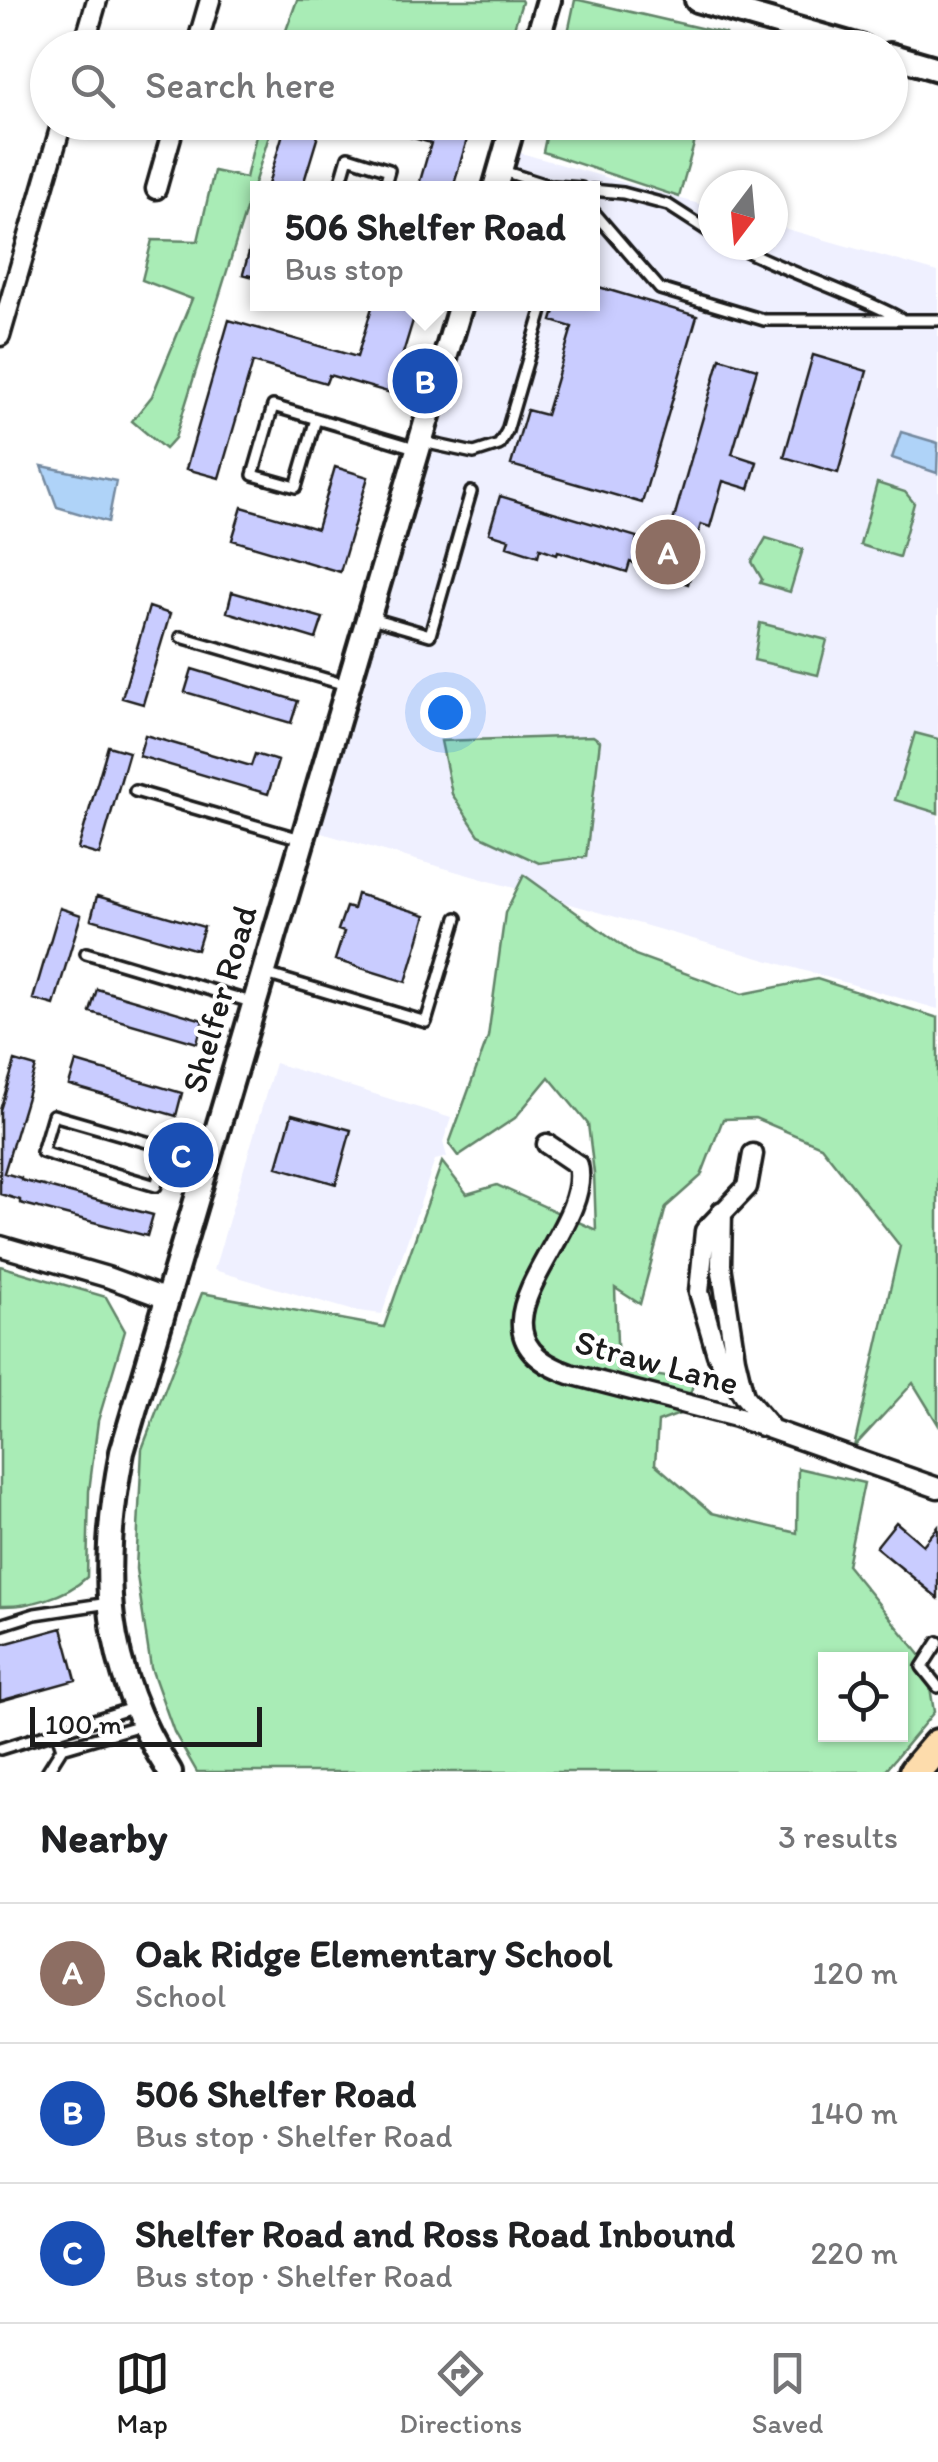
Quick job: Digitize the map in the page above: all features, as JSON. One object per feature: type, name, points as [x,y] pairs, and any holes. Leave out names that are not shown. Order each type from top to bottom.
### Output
[{"type":"main road","points":[[915,1772],[938,1744]]},
{"type":"street","points":[[88,30],[97,0]]},
{"type":"street","points":[[201,30],[210,0]]},
{"type":"street","points":[[541,30],[549,0]]},
{"type":"street","points":[[697,0],[801,30]]},
{"type":"street","points":[[908,60],[938,69]]},
{"type":"street","points":[[0,336],[57,140]]},
{"type":"street","points":[[156,189],[169,140]]},
{"type":"street","points":[[497,179],[509,140]]},
{"type":"street","name":"Shelfer Road","points":[[170,1772],[140,1715],[118,1653],[109,1603],[112,1506],[122,1452],[459,311]]},
{"type":"street","name":"Straw Lane","points":[[547,1144],[578,1165],[580,1190],[543,1260],[523,1312],[524,1340],[531,1352],[551,1367],[570,1374],[770,1428],[938,1488]]},
{"type":"street","points":[[753,1154],[747,1187],[705,1230],[698,1292],[717,1354],[770,1428]]},
{"type":"street","points":[[722,1211],[721,1265],[744,1396]]},
{"type":"street","points":[[0,1246],[107,1277],[168,1300]]},
{"type":"lane","points":[[341,181],[348,156],[389,170],[386,181]]},
{"type":"lane","points":[[600,191],[668,205],[698,224]]},
{"type":"lane","points":[[600,219],[660,289],[764,320],[938,320]]},
{"type":"lane","points":[[763,260],[855,295],[902,320]]},
{"type":"lane","points":[[316,418],[296,487],[253,475],[273,406],[419,445],[474,453],[499,446],[507,431],[542,311]]},
{"type":"lane","points":[[368,617],[430,635],[471,492]]},
{"type":"lane","points":[[181,636],[348,686]]},
{"type":"lane","points":[[135,791],[303,840]]},
{"type":"lane","points":[[264,974],[426,1022],[457,918]]},
{"type":"lane","points":[[86,954],[255,1003]]},
{"type":"lane","points":[[166,1148],[156,1186],[42,1152],[53,1115],[208,1160]]},
{"type":"lane","points":[[0,1625],[35,1614],[109,1603]]},
{"type":"lane","points":[[938,1642],[922,1667],[938,1687]]},
{"type":"lane","points":[[0,1749],[56,1730],[140,1715]]},
{"type":"lane","points":[[47,1772],[62,1748],[140,1715]]},
{"type":"lane","points":[[56,1730],[62,1748]]},
{"type":"shaded area","points":[[514,151],[698,204],[698,260],[788,260],[788,229],[938,272],[938,1009],[318,832],[468,311],[600,311],[600,181],[505,181]]},
{"type":"shaded area","points":[[275,1063],[451,1118],[443,1142],[447,1157],[435,1160],[382,1314],[351,1310],[214,1270]]},
{"type":"green space","points":[[297,0],[522,2],[513,30],[286,30]]},
{"type":"green space","points":[[575,0],[579,0],[709,30],[569,30]]},
{"type":"green space","points":[[255,140],[268,140],[255,181],[250,181],[250,197],[175,438],[165,449],[132,421],[152,396],[192,299],[142,280],[152,240],[198,241],[214,171],[246,178]]},
{"type":"green space","points":[[545,140],[695,140],[679,197],[543,152]]},
{"type":"green space","points":[[877,483],[905,492],[914,503],[899,557],[860,545]]},
{"type":"green space","points":[[766,538],[803,549],[790,592],[760,583],[762,579],[752,562]]},
{"type":"green space","points":[[760,623],[827,640],[818,675],[754,660]]},
{"type":"green space","points":[[915,733],[938,739],[938,813],[895,800]]},
{"type":"green space","points":[[593,736],[600,741],[586,857],[539,863],[479,835],[452,794],[441,741]]},
{"type":"green space","points":[[524,875],[635,955],[742,994],[817,979],[938,1018],[938,1424],[913,1383],[854,1447],[900,1246],[821,1146],[755,1118],[723,1119],[701,1176],[666,1207],[640,1304],[615,1288],[618,1370],[694,1381],[685,1412],[658,1422],[655,1464],[712,1513],[797,1533],[798,1468],[864,1483],[847,1565],[926,1662],[934,1712],[884,1772],[197,1772],[174,1732],[151,1668],[136,1569],[142,1449],[202,1293],[384,1327],[442,1162],[467,1194],[497,1185],[596,1230],[588,1124],[549,1077],[515,1118],[458,1156],[449,1144],[488,1037],[505,913]]},
{"type":"green space","points":[[0,1266],[106,1297],[125,1331],[98,1421],[89,1491],[87,1577],[58,1595],[11,1606],[0,1606]]},
{"type":"water","points":[[901,432],[938,443],[937,473],[892,458]]},
{"type":"water","points":[[42,466],[116,481],[108,522],[57,507]]},
{"type":"building","points":[[281,140],[317,140],[304,181],[269,181]]},
{"type":"building","points":[[420,140],[467,140],[455,181],[420,181],[431,143]]},
{"type":"building","points":[[250,249],[250,276],[243,274]]},
{"type":"building","points":[[600,287],[697,316],[642,503],[511,465],[527,410],[546,415],[572,327],[552,321],[555,311],[600,311]]},
{"type":"building","points":[[371,311],[416,311],[391,393],[329,375],[326,383],[253,362],[219,478],[186,469],[229,320],[357,357]]},
{"type":"building","points":[[813,355],[867,371],[838,473],[784,457]]},
{"type":"building","points":[[720,358],[757,369],[732,454],[757,462],[749,489],[723,481],[710,527],[701,524],[688,584],[630,562],[627,572],[558,551],[557,554],[540,548],[538,556],[507,546],[509,539],[489,533],[500,496],[637,537],[636,542],[659,549],[663,538],[668,539]]},
{"type":"building","points":[[335,467],[368,477],[340,572],[232,540],[242,507],[317,529]]},
{"type":"building","points":[[232,592],[323,618],[316,639],[227,612]]},
{"type":"building","points":[[149,607],[170,614],[143,704],[122,698]]},
{"type":"building","points":[[192,669],[298,701],[291,723],[185,692]]},
{"type":"building","points":[[145,735],[251,766],[255,754],[278,761],[268,794],[139,756]]},
{"type":"building","points":[[108,746],[129,752],[99,855],[78,849]]},
{"type":"building","points":[[357,894],[426,915],[406,982],[335,960],[344,932],[338,930],[346,907],[353,909]]},
{"type":"building","points":[[97,896],[204,927],[197,950],[91,919]]},
{"type":"building","points":[[60,908],[81,915],[54,1005],[33,999]]},
{"type":"building","points":[[97,989],[203,1020],[197,1043],[90,1012]]},
{"type":"building","points":[[15,1061],[36,1067],[4,1173],[153,1215],[147,1236],[20,1203],[0,1194],[0,1110]]},
{"type":"building","points":[[76,1062],[182,1093],[176,1116],[69,1085]]},
{"type":"building","points":[[292,1114],[351,1130],[336,1184],[277,1167]]},
{"type":"building","points":[[896,1522],[923,1545],[938,1527],[938,1598],[876,1547]]},
{"type":"building","points":[[62,1628],[76,1680],[0,1701],[0,1645]]},
{"type":"place","name":"506 Shelfer Road","points":[[425,381]]},
{"type":"place","name":"Oak Ridge Elementary School","points":[[668,552]]},
{"type":"place","name":"Shelfer Road and Ross Road Inbound","points":[[181,1155]]}]
